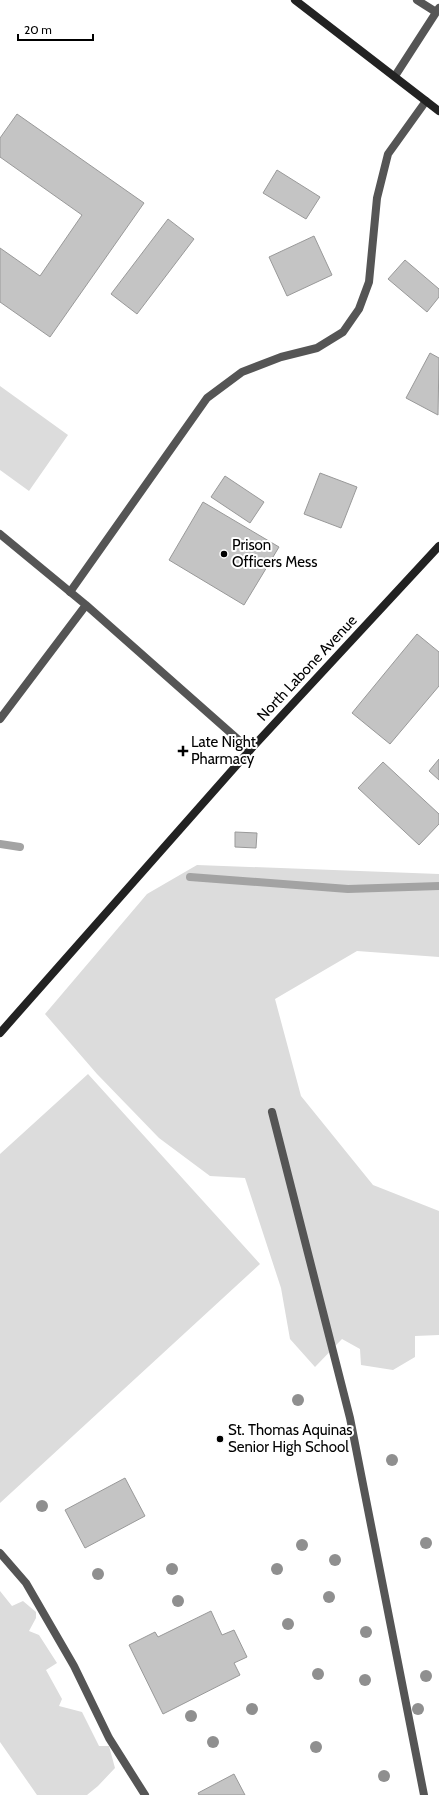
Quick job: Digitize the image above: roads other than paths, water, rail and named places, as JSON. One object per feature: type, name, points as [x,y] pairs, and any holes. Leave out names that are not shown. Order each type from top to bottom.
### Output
[{"type":"street","points":[[295,0],[439,111]]},
{"type":"street","points":[[395,76],[438,10],[417,0]]},
{"type":"street","points":[[70,592],[207,398],[242,372],[280,357],[317,348],[342,332],[359,309],[369,282],[377,198],[388,154],[426,101]]},
{"type":"street","points":[[0,534],[86,605],[250,750]]},
{"type":"street","name":"North Labone Avenue","points":[[0,1033],[250,750],[439,546]]},
{"type":"street","points":[[0,719],[86,605]]},
{"type":"street","points":[[272,1112],[350,1418],[424,1795]]},
{"type":"street","points":[[0,1553],[26,1583],[74,1666],[109,1738],[145,1795]]},
{"type":"waterway","points":[[0,844],[20,847]]},
{"type":"waterway","points":[[190,877],[348,889],[439,886]]},
{"type":"place","name":"Prison Officers Mess","points":[[224,554]]},
{"type":"place","name":"Late Night Pharmacy","points":[[183,751]]},
{"type":"place","name":"St. Thomas Aquinas Senior High School","points":[[220,1439]]}]
